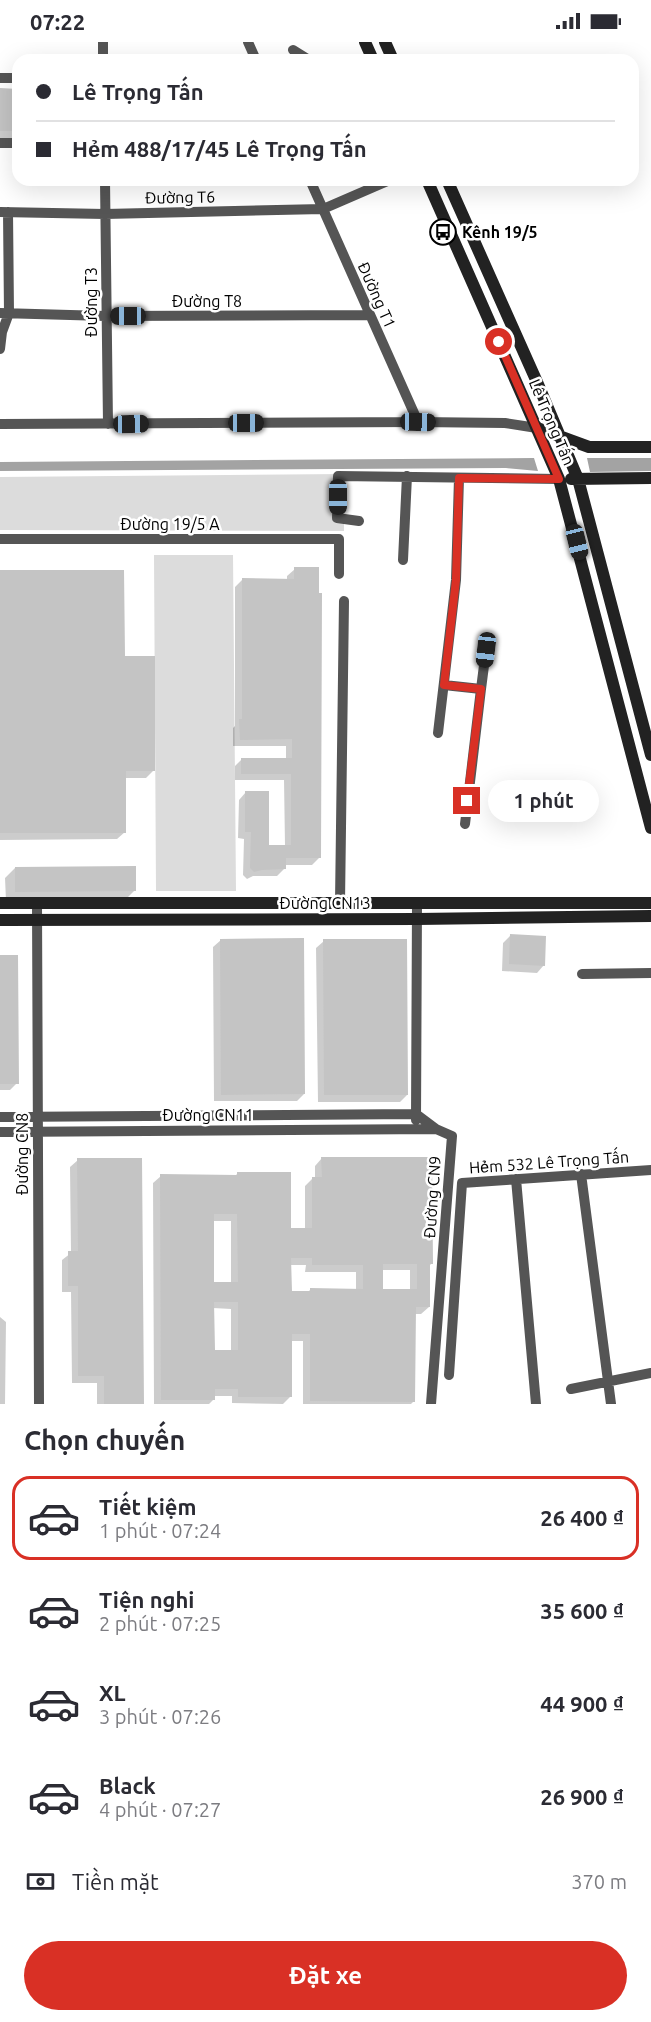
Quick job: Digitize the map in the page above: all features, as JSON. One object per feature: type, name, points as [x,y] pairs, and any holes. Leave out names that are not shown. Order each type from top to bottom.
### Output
[{"type":"street","points":[[293,50],[299,54]]},
{"type":"street","name":"Đường T3","points":[[105,186],[108,424]]},
{"type":"street","name":"Đường T1","points":[[313,186],[418,422]]},
{"type":"street","name":"Đường T6","points":[[4,212],[105,214],[323,209],[376,186]]},
{"type":"street","name":"Lê Trọng Tấn","points":[[430,186],[559,479],[651,828]]},
{"type":"street","name":"Lê Trọng Tấn","points":[[450,186],[578,479],[651,755]]},
{"type":"street","points":[[0,349],[5,313],[4,212]]},
{"type":"street","name":"Đường T8","points":[[5,313],[105,316],[370,315]]},
{"type":"street","points":[[0,424],[505,423],[537,429],[589,447],[651,447]]},
{"type":"street","points":[[359,521],[337,518],[338,476],[651,478]]},
{"type":"street","points":[[403,560],[407,476]]},
{"type":"street","points":[[438,733],[456,580],[459,478]]},
{"type":"street","name":"Đường 19/5 A","points":[[0,539],[339,539],[339,574]]},
{"type":"street","points":[[340,903],[344,601]]},
{"type":"street","points":[[465,824],[486,650]]},
{"type":"street","points":[[444,685],[481,689]]},
{"type":"street","name":"Đường CN13","points":[[0,903],[651,903]]},
{"type":"street","name":"Đường CN8","points":[[37,903],[39,1404]]},
{"type":"street","points":[[314,903],[314,919]]},
{"type":"street","points":[[416,1129],[417,904]]},
{"type":"street","points":[[467,904],[468,918]]},
{"type":"street","name":"Đường CN13","points":[[0,920],[651,916]]},
{"type":"street","points":[[582,974],[651,973]]},
{"type":"street","name":"Đường CN11","points":[[0,1117],[416,1114]]},
{"type":"street","name":"Đường CN9","points":[[416,1114],[436,1129],[452,1136],[431,1404]]},
{"type":"street","name":"Đường CN11","points":[[0,1132],[436,1129]]},
{"type":"street","name":"Hẻm 532 Lê Trọng Tấn","points":[[449,1376],[462,1183],[651,1170]]},
{"type":"street","points":[[581,1174],[611,1404]]},
{"type":"street","points":[[516,1179],[536,1404]]},
{"type":"street","points":[[571,1389],[651,1373]]},
{"type":"shaded area","points":[[534,458],[538,471],[506,468],[0,471],[0,462]]},
{"type":"shaded area","points":[[587,458],[651,458],[651,471],[590,472]]},
{"type":"shaded area","points":[[344,474],[344,531],[0,530],[0,477]]},
{"type":"shaded area","points":[[154,555],[233,555],[236,891],[156,891]]},
{"type":"building","points":[[0,88],[12,89],[12,131],[0,131]]},
{"type":"building","points":[[294,567],[319,567],[319,593],[322,593],[321,858],[286,858],[286,869],[254,872],[250,868],[251,832],[245,832],[245,791],[269,791],[269,845],[291,845],[291,774],[241,774],[241,758],[292,758],[292,739],[240,740],[242,578],[294,579]]},
{"type":"building","points":[[0,570],[124,570],[125,656],[155,656],[155,771],[126,771],[126,833],[0,833]]},
{"type":"building","points":[[136,866],[136,891],[15,892],[15,867]]},
{"type":"building","points":[[510,934],[546,936],[545,966],[509,964]]},
{"type":"building","points":[[304,938],[305,1094],[221,1095],[220,939]]},
{"type":"building","points":[[323,939],[407,939],[408,1095],[324,1095]]},
{"type":"building","points":[[0,955],[18,955],[19,1084],[0,1084]]},
{"type":"building","points":[[321,1157],[432,1157],[433,1264],[430,1264],[430,1307],[416,1307],[415,1402],[310,1401],[310,1334],[292,1334],[292,1397],[238,1397],[238,1389],[215,1389],[215,1400],[161,1400],[160,1174],[237,1175],[237,1172],[291,1172],[291,1228],[312,1228],[312,1177],[322,1177]],"holes":[[[214,1214],[237,1214],[238,1282],[214,1282]],[[291,1258],[312,1258],[312,1265],[363,1265],[363,1289],[310,1288],[310,1291],[292,1291]],[[383,1264],[417,1264],[417,1289],[383,1289]],[[214,1302],[238,1302],[238,1350],[215,1350]]]},
{"type":"building","points":[[77,1158],[142,1158],[144,1404],[104,1404],[104,1376],[78,1376],[78,1286],[68,1286],[68,1251],[78,1251]]},
{"type":"place","name":"Kênh 19/5","points":[[443,232]]},
{"type":"route","points":[[467,801],[481,689],[444,685],[456,580],[459,478],[559,479],[499,342]]}]
